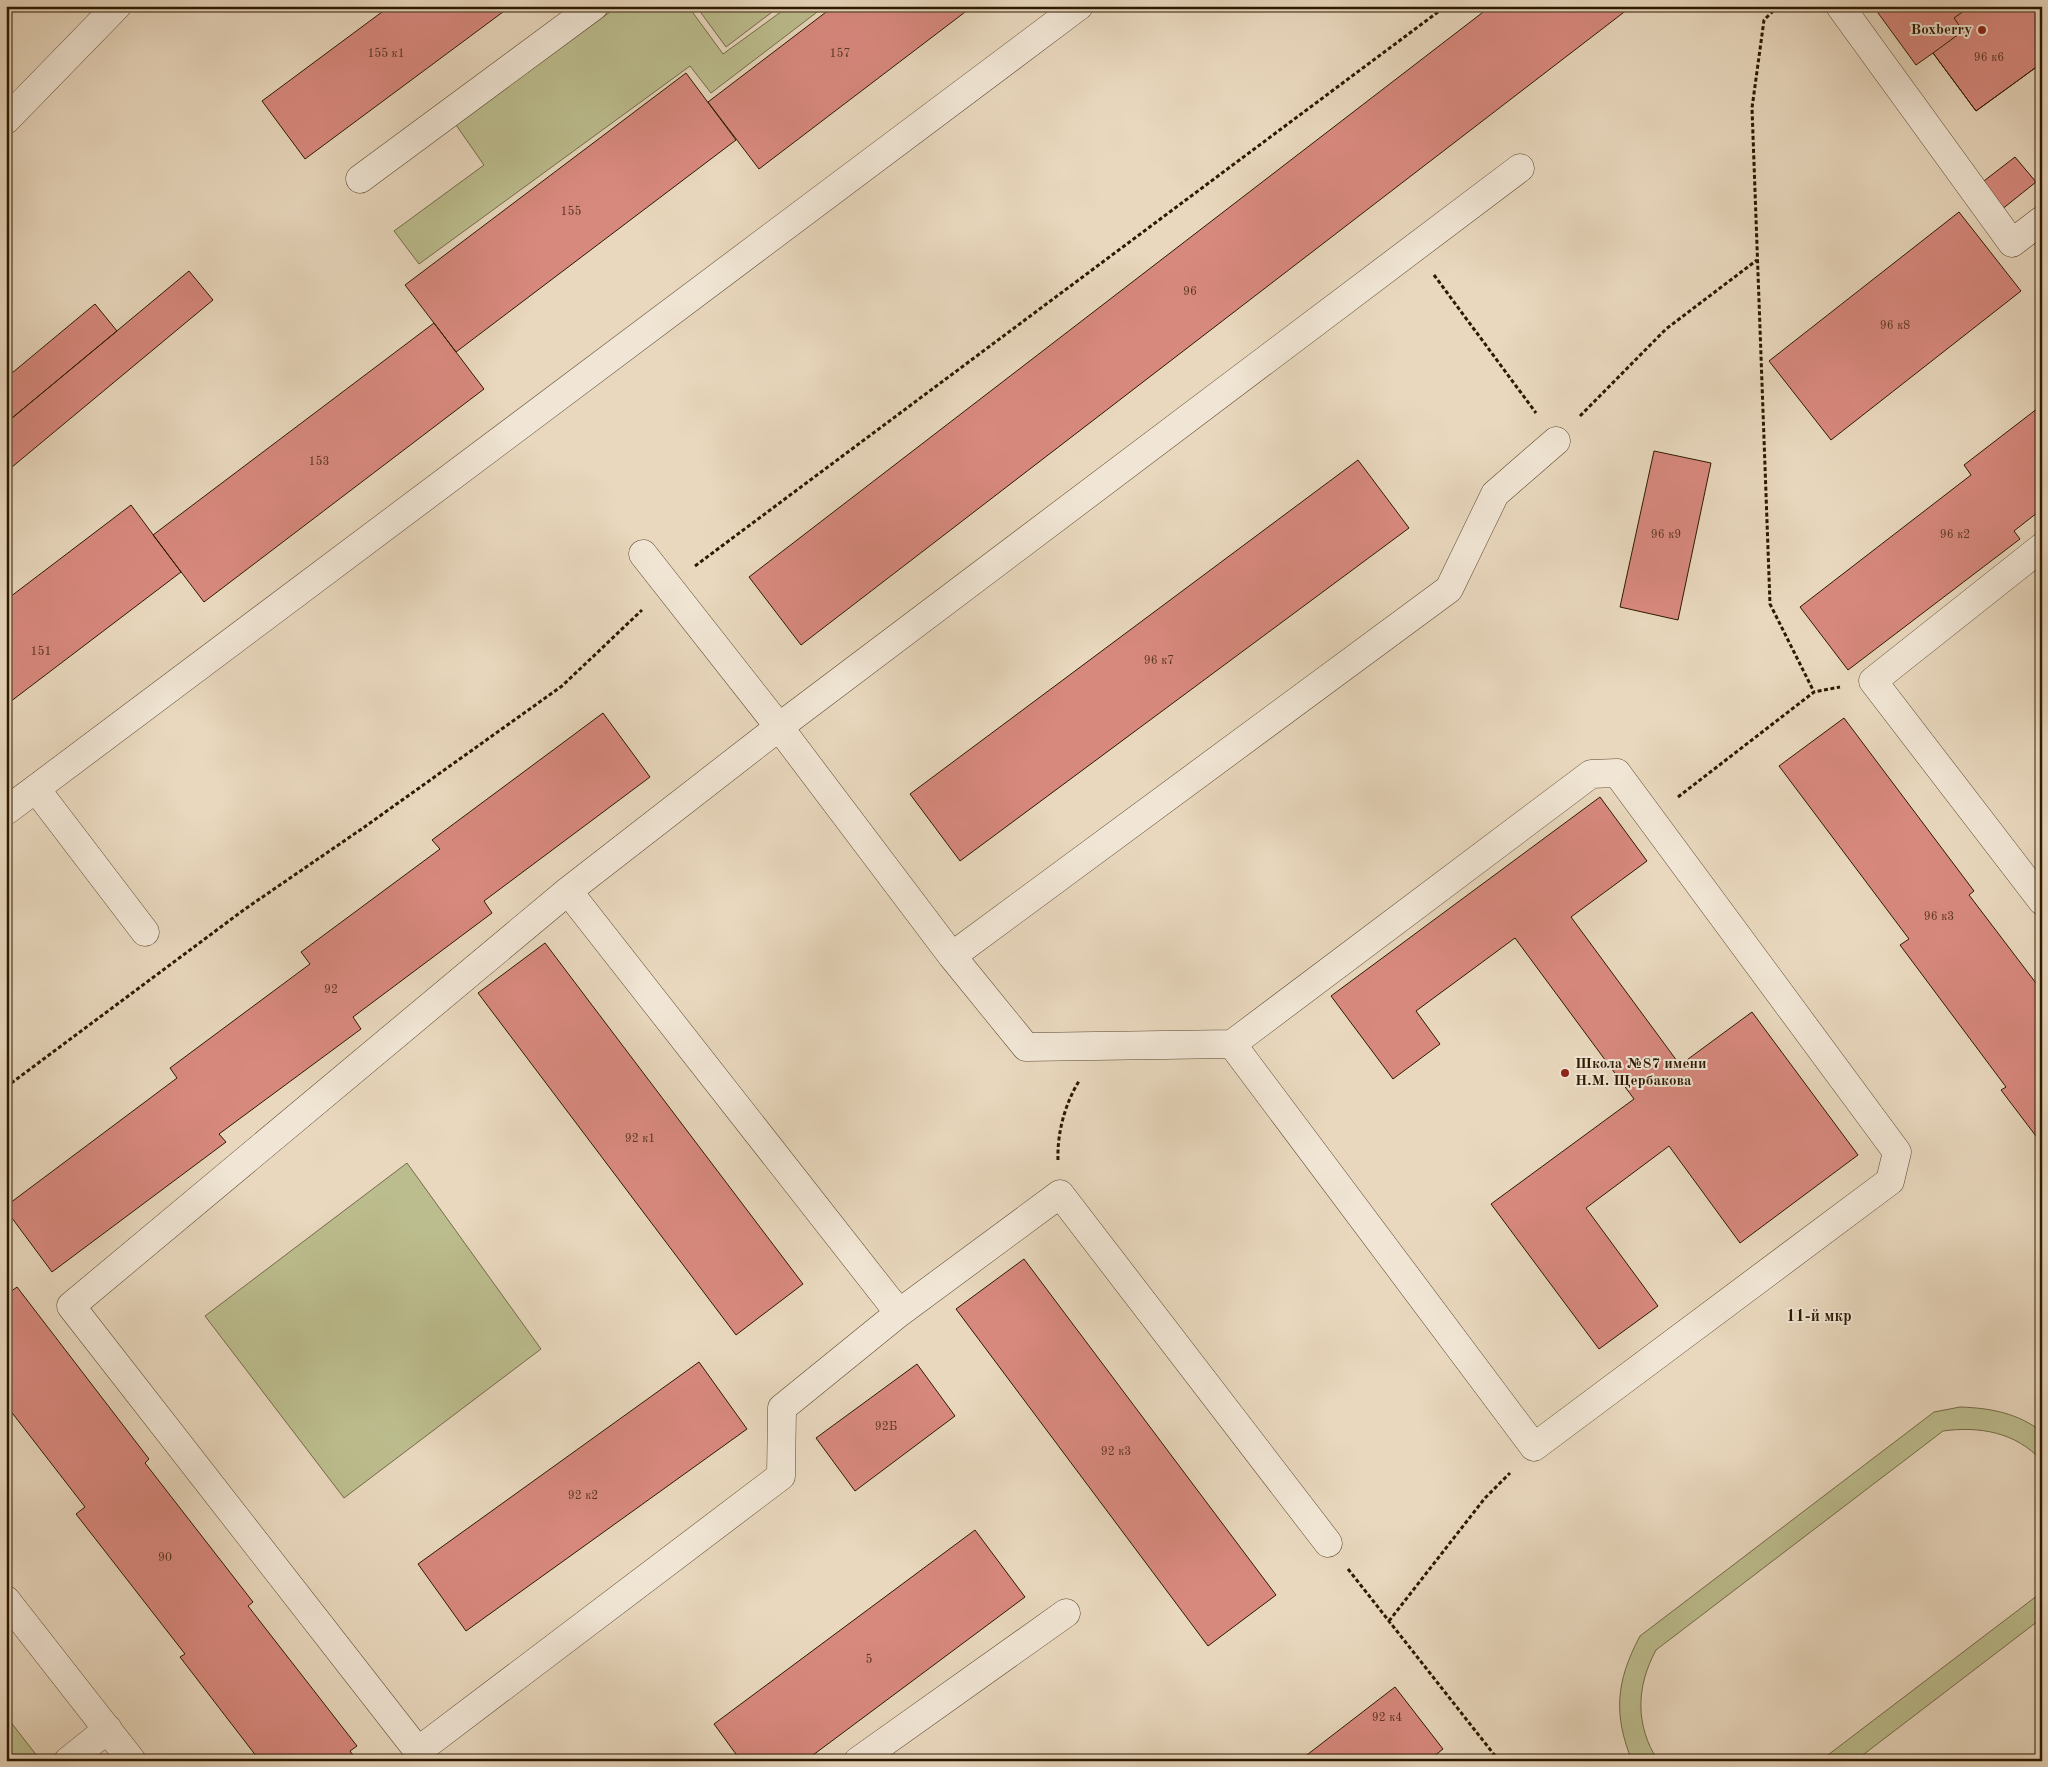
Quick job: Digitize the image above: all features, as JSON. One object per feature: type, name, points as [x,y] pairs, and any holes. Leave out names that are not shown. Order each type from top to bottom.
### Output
[{"type":"street","points":[[6,120],[117,6]]},
{"type":"street","points":[[360,179],[594,6]]},
{"type":"street","points":[[6,811],[1079,6]]},
{"type":"street","points":[[1840,6],[2012,243],[2042,220]]},
{"type":"street","points":[[1328,1543],[1060,1194],[899,1313],[782,1408],[781,1476],[418,1751],[71,1306],[568,891],[779,727],[1520,168]]},
{"type":"street","points":[[952,956],[1449,589],[1495,494],[1556,440]]},
{"type":"street","points":[[2042,547],[1873,681],[2042,901]]},
{"type":"street","points":[[643,554],[667,587],[779,727],[952,956],[1026,1047],[1232,1044],[1591,774],[1617,774],[1897,1152],[1890,1181],[1534,1447],[1232,1044]]},
{"type":"street","points":[[36,789],[145,932]]},
{"type":"street","points":[[568,891],[899,1313]]},
{"type":"street","points":[[6,1600],[132,1761]]},
{"type":"street","points":[[858,1761],[1066,1613]]},
{"type":"street","points":[[68,1761],[108,1729]]},
{"type":"path","points":[[6,1087],[245,909],[364,828],[562,686],[667,587],[1446,6]]},
{"type":"path","points":[[1778,6],[1764,20],[1752,108],[1770,604],[1814,692]]},
{"type":"path","points":[[1414,248],[1556,440],[1666,329],[1757,259]]},
{"type":"path","points":[[1651,819],[1814,692],[1873,681]]},
{"type":"path","points":[[1060,1194],[1058,1143],[1070,1095],[1102,1046]]},
{"type":"path","points":[[1389,1621],[1486,1498],[1534,1447]]},
{"type":"path","points":[[1328,1543],[1496,1757],[1492,1761]]},
{"type":"green space","points":[[618,6],[688,6],[723,54],[789,6],[825,6],[711,93],[690,66],[419,264],[394,231],[484,165],[456,125]]},
{"type":"green space","points":[[696,6],[780,6],[726,47]]},
{"type":"green space","points":[[407,1163],[541,1349],[344,1498],[205,1316]]},
{"type":"green space","points":[[1960,1407],[1993,1410],[2023,1420],[2033,1426],[2042,1432],[2042,1461],[2021,1443],[1996,1433],[1970,1430],[1943,1431],[1656,1650],[1645,1678],[1641,1706],[1645,1734],[1658,1761],[1632,1761],[1622,1728],[1620,1698],[1626,1668],[1640,1636],[1934,1412]]},
{"type":"green space","points":[[2042,1592],[2042,1618],[1855,1761],[1820,1761]]},
{"type":"green space","points":[[6,1716],[41,1761],[6,1761]]},
{"type":"building","points":[[390,6],[511,6],[305,159],[262,101]]},
{"type":"building","points":[[834,6],[973,6],[759,169],[708,102]]},
{"type":"building","points":[[1491,6],[1632,6],[801,645],[749,577]]},
{"type":"building","points":[[1873,6],[2042,6],[2042,63],[1976,111],[1933,53],[1916,65]]},
{"type":"building","points":[[1971,6],[2042,6],[2042,63],[1976,111],[1933,53],[1963,31],[1954,18]]},
{"type":"building","points":[[686,73],[736,140],[456,352],[405,285]]},
{"type":"building","points":[[2015,157],[2036,182],[2001,210],[1980,184]]},
{"type":"building","points":[[1959,212],[2021,291],[1831,440],[1769,361]]},
{"type":"building","points":[[189,271],[213,300],[6,472],[6,423]]},
{"type":"building","points":[[95,304],[117,331],[6,423],[6,378]]},
{"type":"building","points":[[434,323],[484,389],[204,602],[153,535]]},
{"type":"building","points":[[2042,405],[2042,509],[2014,531],[2020,539],[1848,670],[1800,607],[1971,475],[1964,465]]},
{"type":"building","points":[[1654,451],[1711,463],[1678,620],[1620,607]]},
{"type":"building","points":[[1358,460],[1409,528],[960,861],[910,794]]},
{"type":"building","points":[[131,505],[181,572],[6,705],[6,600]]},
{"type":"building","points":[[603,713],[650,777],[484,901],[492,913],[353,1017],[361,1029],[219,1134],[226,1142],[52,1272],[6,1210],[6,1206],[177,1078],[170,1068],[310,964],[301,952],[440,849],[432,840]]},
{"type":"building","points":[[1844,718],[1974,891],[1969,895],[2042,991],[2042,1144],[2001,1090],[2006,1087],[1900,945],[1909,939],[1779,766]]},
{"type":"building","points":[[1600,797],[1647,861],[1571,917],[1680,1065],[1752,1012],[1858,1155],[1740,1243],[1669,1146],[1586,1208],[1658,1306],[1599,1349],[1491,1204],[1634,1099],[1515,938],[1416,1011],[1440,1044],[1393,1079],[1331,996]]},
{"type":"building","points":[[545,943],[803,1284],[736,1335],[478,993]]},
{"type":"building","points":[[1024,1259],[1276,1595],[1208,1646],[956,1309]]},
{"type":"building","points":[[17,1287],[149,1459],[145,1463],[253,1602],[248,1606],[357,1746],[350,1751],[357,1761],[260,1761],[180,1657],[185,1654],[76,1514],[85,1507],[6,1405],[6,1295]]},
{"type":"building","points":[[699,1362],[747,1429],[466,1631],[418,1564]]},
{"type":"building","points":[[917,1364],[955,1416],[855,1491],[816,1438]]},
{"type":"building","points":[[975,1530],[1025,1597],[805,1761],[741,1761],[714,1724]]},
{"type":"building","points":[[1395,1687],[1443,1749],[1428,1761],[1299,1761]]},
{"type":"place","name":"Boxberry","points":[[1982,30]]},
{"type":"place","name":"Школа №87 имени Н.М. Щербакова","points":[[1565,1073]]},
{"type":"district","name":"11-й мкр","points":[[1819,1317]]}]
